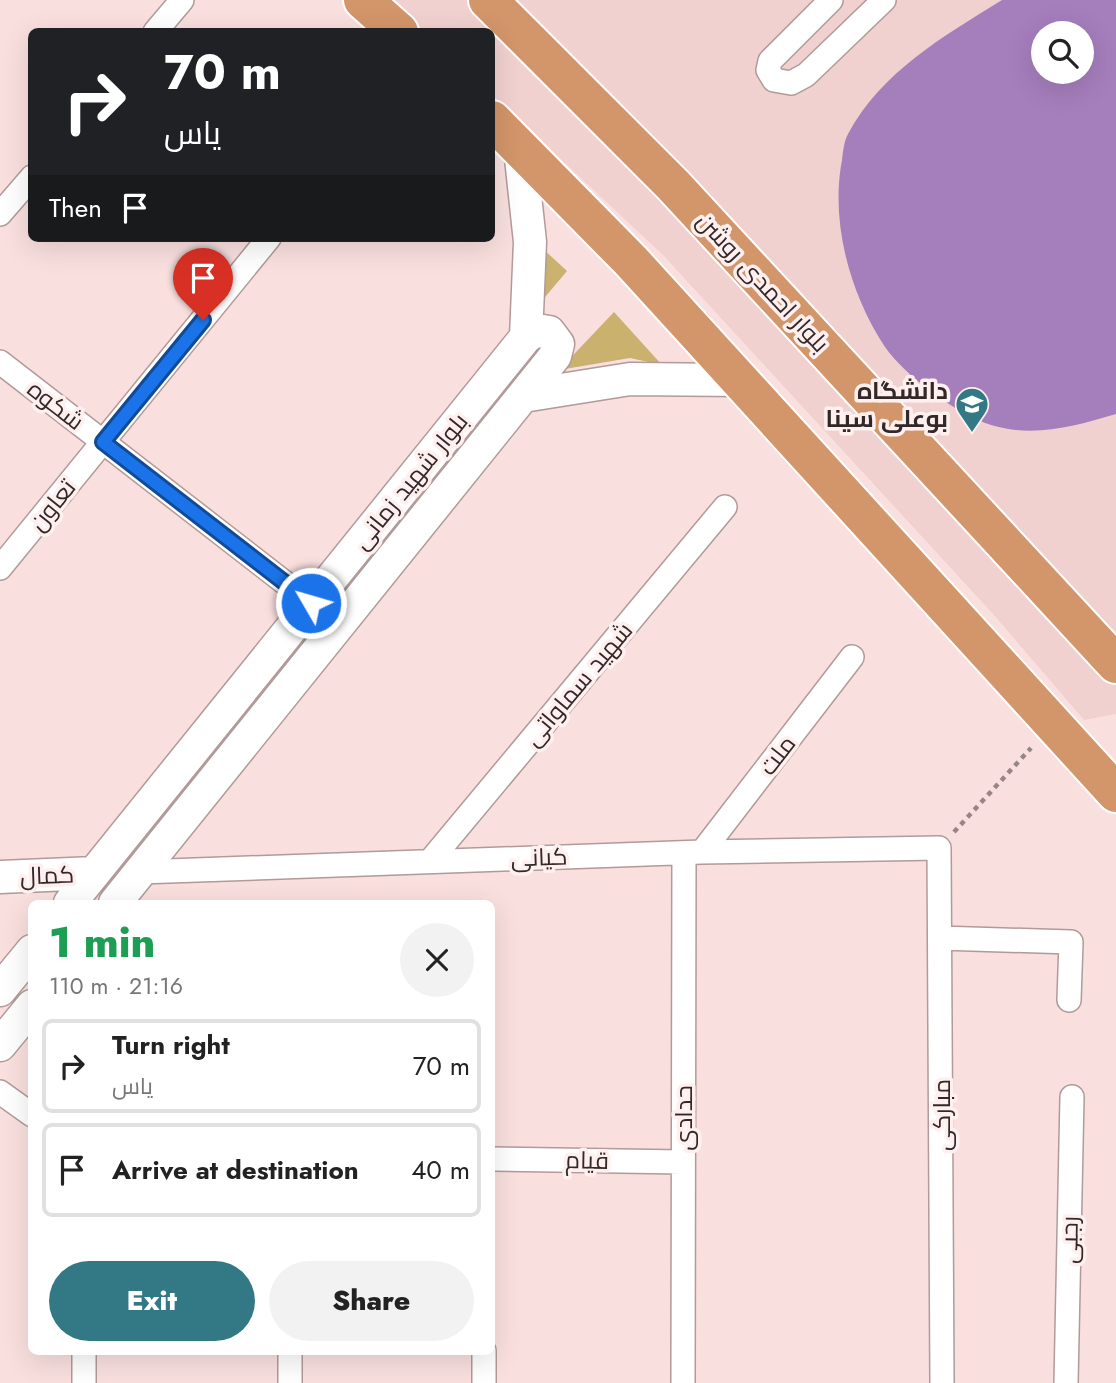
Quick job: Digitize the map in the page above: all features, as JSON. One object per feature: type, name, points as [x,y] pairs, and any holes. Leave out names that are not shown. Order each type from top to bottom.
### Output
[{"type":"highway","points":[[363,0],[394,28]]},
{"type":"highway","name":"بلوار احمدی روشن","points":[[488,0],[673,185],[1116,664]]},
{"type":"highway","points":[[495,123],[631,261],[1116,793]]},
{"type":"main road","points":[[520,149],[530,242],[526,337]]},
{"type":"main road","name":"بلوار شهید زمانی","points":[[72,900],[526,337],[537,330],[549,332],[558,344],[555,356],[117,900]]},
{"type":"main road","points":[[523,396],[631,379],[740,380]]},
{"type":"main road","points":[[1081,627],[1116,646]]},
{"type":"main road","name":"کمال","points":[[0,877],[94,873]]},
{"type":"main road","points":[[0,990],[28,956]]},
{"type":"main road","points":[[0,1045],[28,1011]]},
{"type":"street","points":[[158,28],[182,0]]},
{"type":"street","points":[[831,0],[770,61],[768,70],[774,80],[791,83],[806,75],[884,0]]},
{"type":"street","points":[[0,214],[28,182]]},
{"type":"street","name":"تعاون","points":[[0,568],[266,242]]},
{"type":"street","name":"شکوه","points":[[0,362],[311,603]]},
{"type":"street","name":"شهید سماواتی","points":[[430,861],[725,507]]},
{"type":"street","name":"ملت","points":[[693,852],[852,657]]},
{"type":"street","name":"کیانی","points":[[140,872],[693,852],[939,848]]},
{"type":"street","name":"مبارکی","points":[[939,848],[942,1383]]},
{"type":"street","name":"حدادی","points":[[683,1383],[683,1161],[693,852]]},
{"type":"street","points":[[940,939],[1071,942],[1069,1000]]},
{"type":"street","points":[[0,1092],[28,1112]]},
{"type":"street","name":"رجبی","points":[[1066,1383],[1072,1097]]},
{"type":"street","name":"قیام","points":[[495,1159],[683,1161]]},
{"type":"street","points":[[84,1355],[84,1383]]},
{"type":"street","points":[[290,1355],[290,1383]]},
{"type":"street","points":[[484,1355],[484,1383]]},
{"type":"path","points":[[939,848],[1053,724]]},
{"type":"shaded area","name":"دانشگاه بوعلی سینا","points":[[390,0],[1116,0],[1116,714],[1084,720],[993,614],[663,255],[495,98],[495,28],[421,28]]},
{"type":"shaded area","points":[[1002,0],[1116,0],[1116,414],[1070,426],[1038,430],[1007,429],[978,420],[948,404],[905,370],[885,347],[862,304],[846,257],[841,232],[839,184],[843,150],[847,137],[862,112],[878,92],[936,42]]},
{"type":"shaded area","points":[[541,247],[567,271],[535,309]]},
{"type":"shaded area","points":[[614,312],[662,365],[630,358],[559,370]]},
{"type":"place","name":"دانشگاه بوعلی سینا","points":[[972,434]]},
{"type":"route","points":[[203,320],[103,442],[311,603]]}]
